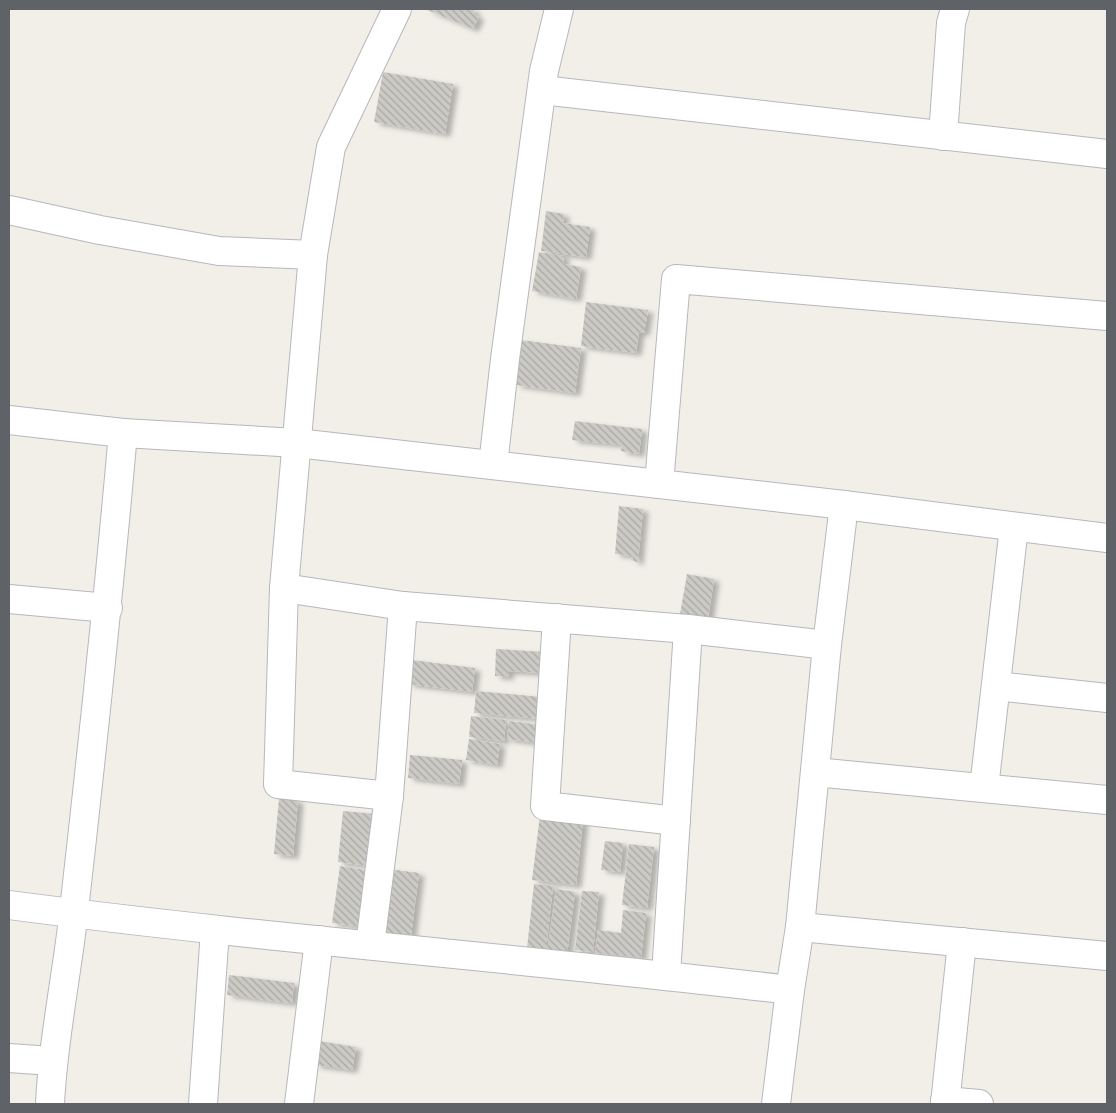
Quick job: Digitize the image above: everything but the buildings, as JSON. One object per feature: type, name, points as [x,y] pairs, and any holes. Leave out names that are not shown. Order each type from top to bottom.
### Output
[{"type":"street","points":[[389,796],[278,784],[284,588],[313,254],[331,147],[397,9]]},
{"type":"street","points":[[493,465],[505,359],[544,71],[559,9]]},
{"type":"street","points":[[944,136],[951,23],[955,9]]},
{"type":"street","points":[[542,90],[1107,154]]},
{"type":"street","points":[[9,210],[100,230],[218,251],[313,254]]},
{"type":"street","points":[[659,484],[676,280],[1107,316]]},
{"type":"street","points":[[9,420],[123,433],[297,443],[844,505],[1107,538]]},
{"type":"street","points":[[50,1104],[52,1061],[74,913],[108,608],[123,433]]},
{"type":"street","points":[[776,1104],[800,927],[827,645],[844,505]]},
{"type":"street","points":[[984,788],[1014,527]]},
{"type":"street","points":[[284,588],[404,606],[688,629],[827,645]]},
{"type":"street","points":[[9,599],[108,608]]},
{"type":"street","points":[[370,945],[389,796],[404,606]]},
{"type":"street","points":[[557,618],[545,806],[676,821]]},
{"type":"street","points":[[666,976],[688,629]]},
{"type":"street","points":[[996,686],[1107,698]]},
{"type":"street","points":[[815,772],[1107,800]]},
{"type":"street","points":[[9,905],[215,930],[790,990]]},
{"type":"street","points":[[800,927],[1107,956]]},
{"type":"street","points":[[203,1104],[215,930]]},
{"type":"street","points":[[299,1104],[319,940]]},
{"type":"street","points":[[962,942],[945,1103],[979,1104]]},
{"type":"street","points":[[9,1058],[52,1061]]}]
